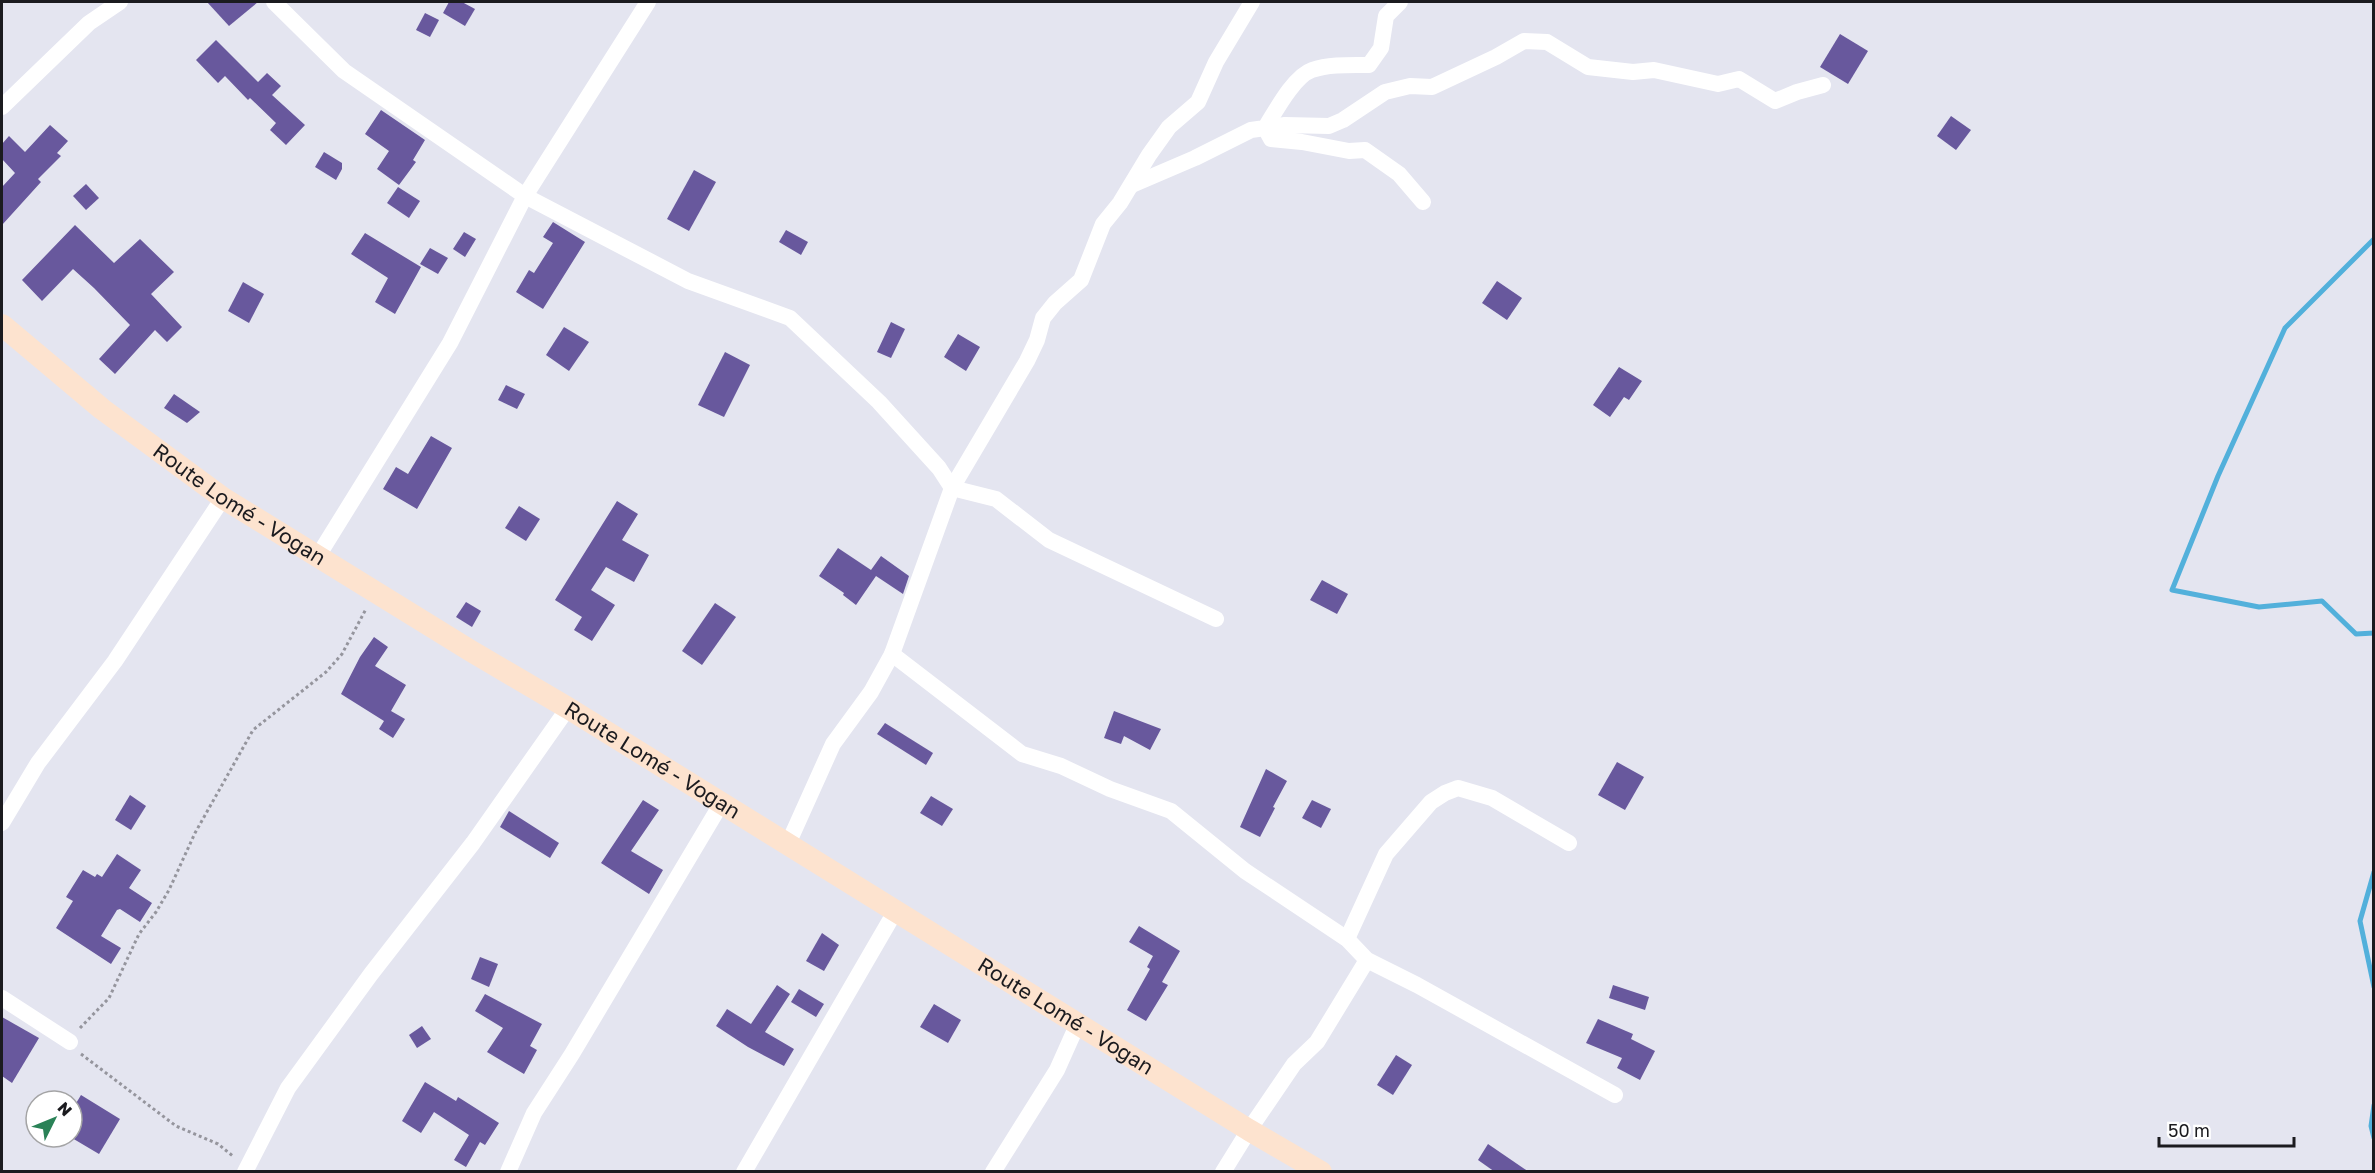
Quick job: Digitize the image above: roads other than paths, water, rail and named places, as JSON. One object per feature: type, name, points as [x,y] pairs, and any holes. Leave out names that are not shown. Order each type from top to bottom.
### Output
[{"type":"main road","name":"Route Lomé - Vogan","points":[[2,325],[102,409],[224,498],[896,910],[1249,1130],[1321,1172]]},
{"type":"street","points":[[2,107],[89,23],[120,2]]},
{"type":"street","points":[[273,2],[344,71],[525,196],[688,281],[790,318],[879,402],[939,468],[952,488],[996,499],[1049,540],[1216,619]]},
{"type":"street","points":[[788,844],[833,744],[871,692],[892,654],[952,488],[1027,361],[1037,340],[1043,318],[1055,303],[1082,280],[1103,224],[1132,185],[1149,155],[1169,127],[1198,102],[1216,62],[1246,8],[1252,2]]},
{"type":"street","points":[[1265,128],[1287,92],[1310,70],[1369,65],[1381,48],[1386,16],[1400,2]]},
{"type":"street","points":[[318,556],[450,343],[525,196],[640,5]]},
{"type":"street","points":[[1132,185],[1195,158],[1251,130],[1285,125],[1329,126],[1343,120],[1385,92],[1410,86],[1432,87],[1524,41],[1547,42],[1588,67],[1633,72],[1654,70],[1718,84],[1739,79],[1775,101],[1823,85]]},
{"type":"street","points":[[1265,128],[1271,140],[1302,142],[1349,151],[1365,150],[1399,174],[1423,202]]},
{"type":"street","points":[[2,823],[38,763],[115,661],[224,498]]},
{"type":"street","points":[[892,654],[1022,754],[1061,766],[1110,789],[1171,811],[1245,871],[1347,939],[1367,960],[1417,985],[1614,1095]]},
{"type":"street","points":[[246,1170],[288,1088],[371,974],[473,843],[568,708]]},
{"type":"street","points":[[1347,939],[1386,854],[1431,802],[1445,793],[1458,788],[1492,798],[1569,843]]},
{"type":"street","points":[[508,1172],[534,1113],[572,1054],[721,804]]},
{"type":"street","points":[[744,1172],[896,910]]},
{"type":"street","points":[[1223,1172],[1294,1064],[1317,1042],[1367,960]]},
{"type":"street","points":[[2,998],[70,1042]]},
{"type":"street","points":[[993,1172],[1058,1070],[1078,1023]]},
{"type":"waterway","points":[[2374,239],[2285,328],[2218,476],[2172,590],[2259,607],[2322,601],[2356,634],[2374,633]]},
{"type":"waterway","points":[[2374,872],[2360,921],[2374,987]]},
{"type":"waterway","points":[[2374,1105],[2371,1126],[2374,1138]]}]
